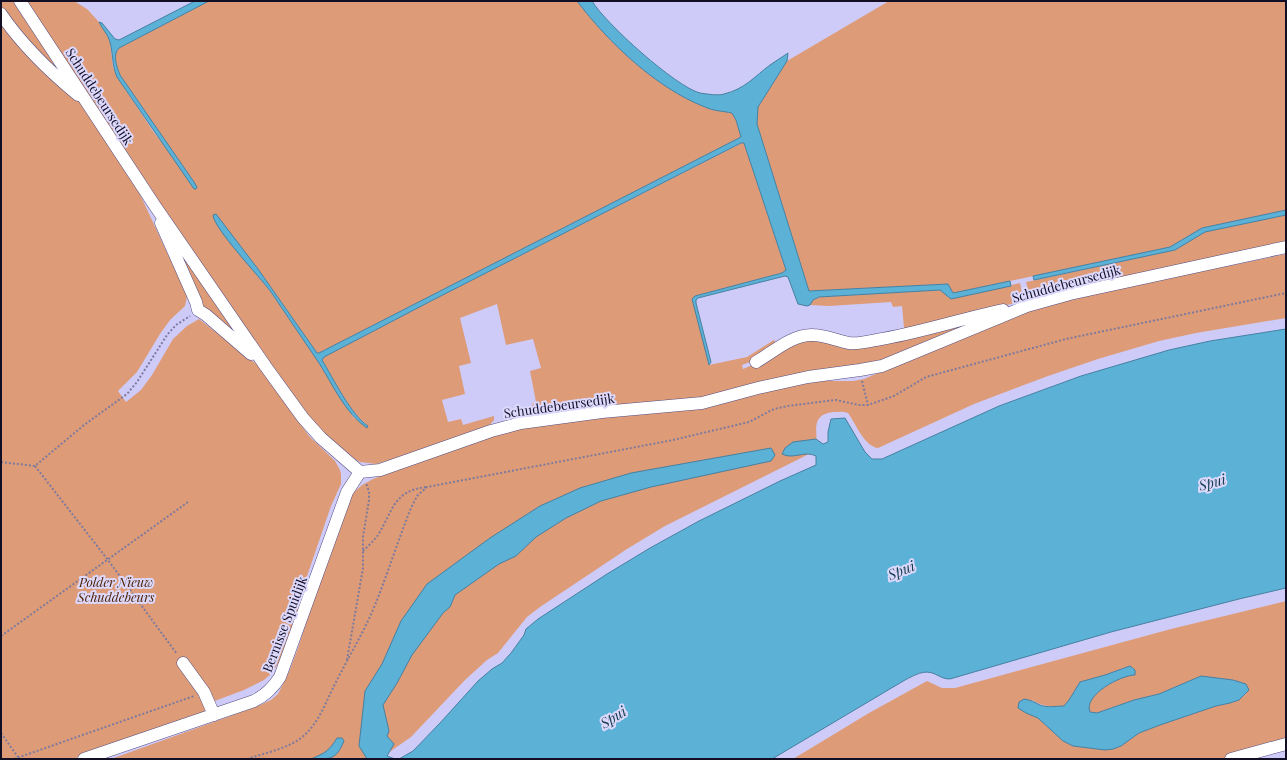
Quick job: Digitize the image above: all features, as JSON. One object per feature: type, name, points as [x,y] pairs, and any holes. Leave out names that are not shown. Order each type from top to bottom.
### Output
[{"type":"street","name":"Schuddebeursedijk","points":[[20,1],[155,206],[266,367],[303,418],[316,433],[360,472],[380,470],[491,431],[521,423],[602,412],[702,403],[758,388],[808,377],[882,366],[1027,306],[1077,292],[1286,247]]},
{"type":"street","points":[[1,14],[13,32],[53,74],[88,103]]},
{"type":"street","name":"Schuddebeursedijk","points":[[155,206],[162,229],[180,265],[198,310],[206,315],[266,367]]},
{"type":"street","points":[[756,362],[795,338],[813,335],[850,343],[863,343],[894,337],[972,316],[1027,306]]},
{"type":"street","name":"Bernisse Spuidijk","points":[[84,759],[254,701],[265,695],[274,687],[280,677],[347,492],[360,472]]},
{"type":"street","points":[[183,663],[204,692],[214,715]]},
{"type":"street","points":[[1231,759],[1286,744]]},
{"type":"path","points":[[363,551],[377,536],[389,513],[401,496],[416,488],[696,434],[749,422],[774,409],[788,406],[836,400],[859,405],[868,405],[894,396],[926,378],[1066,339],[1286,293]]},
{"type":"path","points":[[35,466],[84,425],[127,394],[138,382],[167,335],[176,325],[198,310]]},
{"type":"path","points":[[860,370],[868,405]]},
{"type":"path","points":[[1,462],[35,466],[108,560],[183,663]]},
{"type":"path","points":[[347,663],[361,582],[363,537],[369,500],[367,484],[360,472]]},
{"type":"path","points":[[247,759],[288,745],[310,730],[318,720],[361,638],[375,606],[411,508],[417,496],[427,487]]},
{"type":"path","points":[[1,636],[188,502]]},
{"type":"path","points":[[14,759],[204,692]]},
{"type":"path","points":[[1,733],[18,757]]},
{"type":"green space","points":[[1,1],[18,1],[74,85],[55,73],[1,9]]},
{"type":"green space","points":[[23,1],[74,1],[87,9],[108,35],[113,67],[117,77],[155,134],[194,182],[120,75],[117,68],[115,54],[119,48],[209,1],[577,1],[589,17],[618,48],[651,76],[687,99],[708,108],[732,113],[736,120],[741,137],[319,353],[317,353],[258,269],[214,214],[230,242],[270,291],[354,418],[368,425],[355,413],[343,396],[322,360],[324,357],[742,143],[744,143],[786,270],[782,273],[695,296],[709,365],[747,357],[774,340],[778,346],[758,359],[742,365],[743,369],[762,361],[804,338],[849,345],[994,313],[881,361],[713,396],[542,416],[534,412],[532,407],[533,403],[536,402],[530,371],[541,368],[533,339],[506,345],[497,304],[460,318],[471,363],[459,366],[465,394],[442,400],[448,422],[461,419],[463,425],[494,416],[494,420],[488,427],[376,464],[360,462],[344,453],[307,417],[141,181]]},
{"type":"green space","points":[[889,1],[1286,1],[1286,210],[1202,228],[1170,247],[953,293],[947,284],[809,291],[757,124],[758,107],[787,61]]},
{"type":"green space","name":"Polder Nieuw Schuddebeurs","points":[[1,19],[84,108],[138,190],[187,297],[185,306],[170,320],[137,372],[118,391],[126,402],[141,390],[152,375],[173,339],[187,326],[199,319],[259,366],[309,436],[335,461],[341,474],[341,484],[331,506],[305,582],[297,614],[279,662],[272,673],[264,680],[244,690],[212,702],[220,718],[72,759],[1,759]]},
{"type":"green space","points":[[1286,215],[1286,243],[1038,297],[1028,290],[1026,282],[1175,250],[1205,232]]},
{"type":"green space","points":[[164,224],[253,352],[201,304]]},
{"type":"green space","points":[[1286,254],[1286,318],[1196,333],[1159,341],[1098,359],[974,404],[878,448],[864,439],[848,413],[833,412],[825,414],[819,418],[817,423],[816,446],[813,452],[665,526],[627,549],[540,607],[527,617],[498,653],[487,660],[465,680],[411,737],[377,759],[111,759],[258,706],[271,700],[278,694],[289,672],[298,648],[328,555],[351,495],[362,485],[373,479],[517,426],[699,408],[751,394],[798,385],[823,381],[853,381],[864,379],[1027,310],[1136,285]]},
{"type":"green space","points":[[1020,283],[1021,294],[1015,303],[953,318],[916,330],[904,328],[902,306],[893,307],[891,302],[829,306],[810,305],[813,300],[819,297],[940,290],[951,299]]},
{"type":"green space","points":[[1286,601],[1286,739],[1222,759],[793,759],[869,713],[927,681],[942,688],[955,688],[1171,629]],"holes":[[[1130,666],[1127,675],[1101,689],[1095,694],[1089,706],[1090,712],[1097,713],[1134,700],[1159,694],[1201,676],[1233,680],[1246,684],[1246,694],[1239,700],[1216,706],[1139,733],[1121,746],[1105,750],[1073,746],[1063,741],[1038,718],[1032,700],[1048,706],[1064,706],[1080,682]]]},
{"type":"water","points":[[195,1],[209,1],[119,48],[115,58],[120,75],[194,182],[197,187],[194,189],[117,77],[109,39],[99,22],[102,23],[115,39],[119,40]]},
{"type":"water","points":[[577,1],[592,1],[611,24],[642,53],[675,79],[700,93],[722,95],[738,89],[788,53],[787,61],[758,107],[757,124],[809,291],[948,284],[953,293],[1010,281],[1011,286],[951,299],[940,290],[819,297],[807,306],[798,304],[788,277],[785,276],[698,298],[696,303],[711,362],[709,365],[692,299],[695,296],[782,273],[786,270],[744,143],[741,143],[324,357],[322,360],[343,396],[355,414],[368,426],[367,428],[352,415],[346,407],[319,363],[271,292],[229,242],[215,222],[213,215],[216,214],[258,269],[317,353],[319,353],[741,137],[736,120],[732,113],[708,108],[687,99],[651,76],[618,48],[589,17]]},
{"type":"water","points":[[1286,210],[1286,215],[1205,232],[1175,250],[1034,280],[1033,276],[1170,247],[1202,228]]},
{"type":"water","name":"Spui","points":[[1286,329],[1286,588],[1111,632],[950,679],[923,672],[905,680],[772,759],[399,759],[413,751],[478,681],[502,663],[524,635],[526,629],[538,619],[650,548],[699,521],[816,465],[816,456],[812,454],[786,456],[782,454],[785,448],[793,442],[816,439],[823,444],[828,442],[828,432],[831,419],[845,418],[865,452],[872,459],[882,459],[999,406],[1081,376],[1169,350],[1210,341]]},
{"type":"water","points":[[771,448],[775,455],[771,461],[651,487],[601,501],[566,518],[536,537],[516,556],[499,564],[455,595],[450,607],[443,613],[412,655],[383,705],[389,731],[387,736],[394,744],[387,756],[395,759],[367,759],[359,746],[365,691],[382,664],[401,621],[427,584],[490,538],[540,506],[580,488],[631,473]]},
{"type":"water","points":[[1130,666],[1135,670],[1135,675],[1121,678],[1097,693],[1089,706],[1090,712],[1097,713],[1134,700],[1159,694],[1201,676],[1233,680],[1246,684],[1249,690],[1239,700],[1216,706],[1160,725],[1139,733],[1121,746],[1105,750],[1073,746],[1063,741],[1038,718],[1018,708],[1019,702],[1024,699],[1040,705],[1052,707],[1064,706],[1080,682]]},
{"type":"water","points":[[337,738],[342,738],[344,741],[335,755],[323,759],[311,759],[326,751],[332,746]]}]
